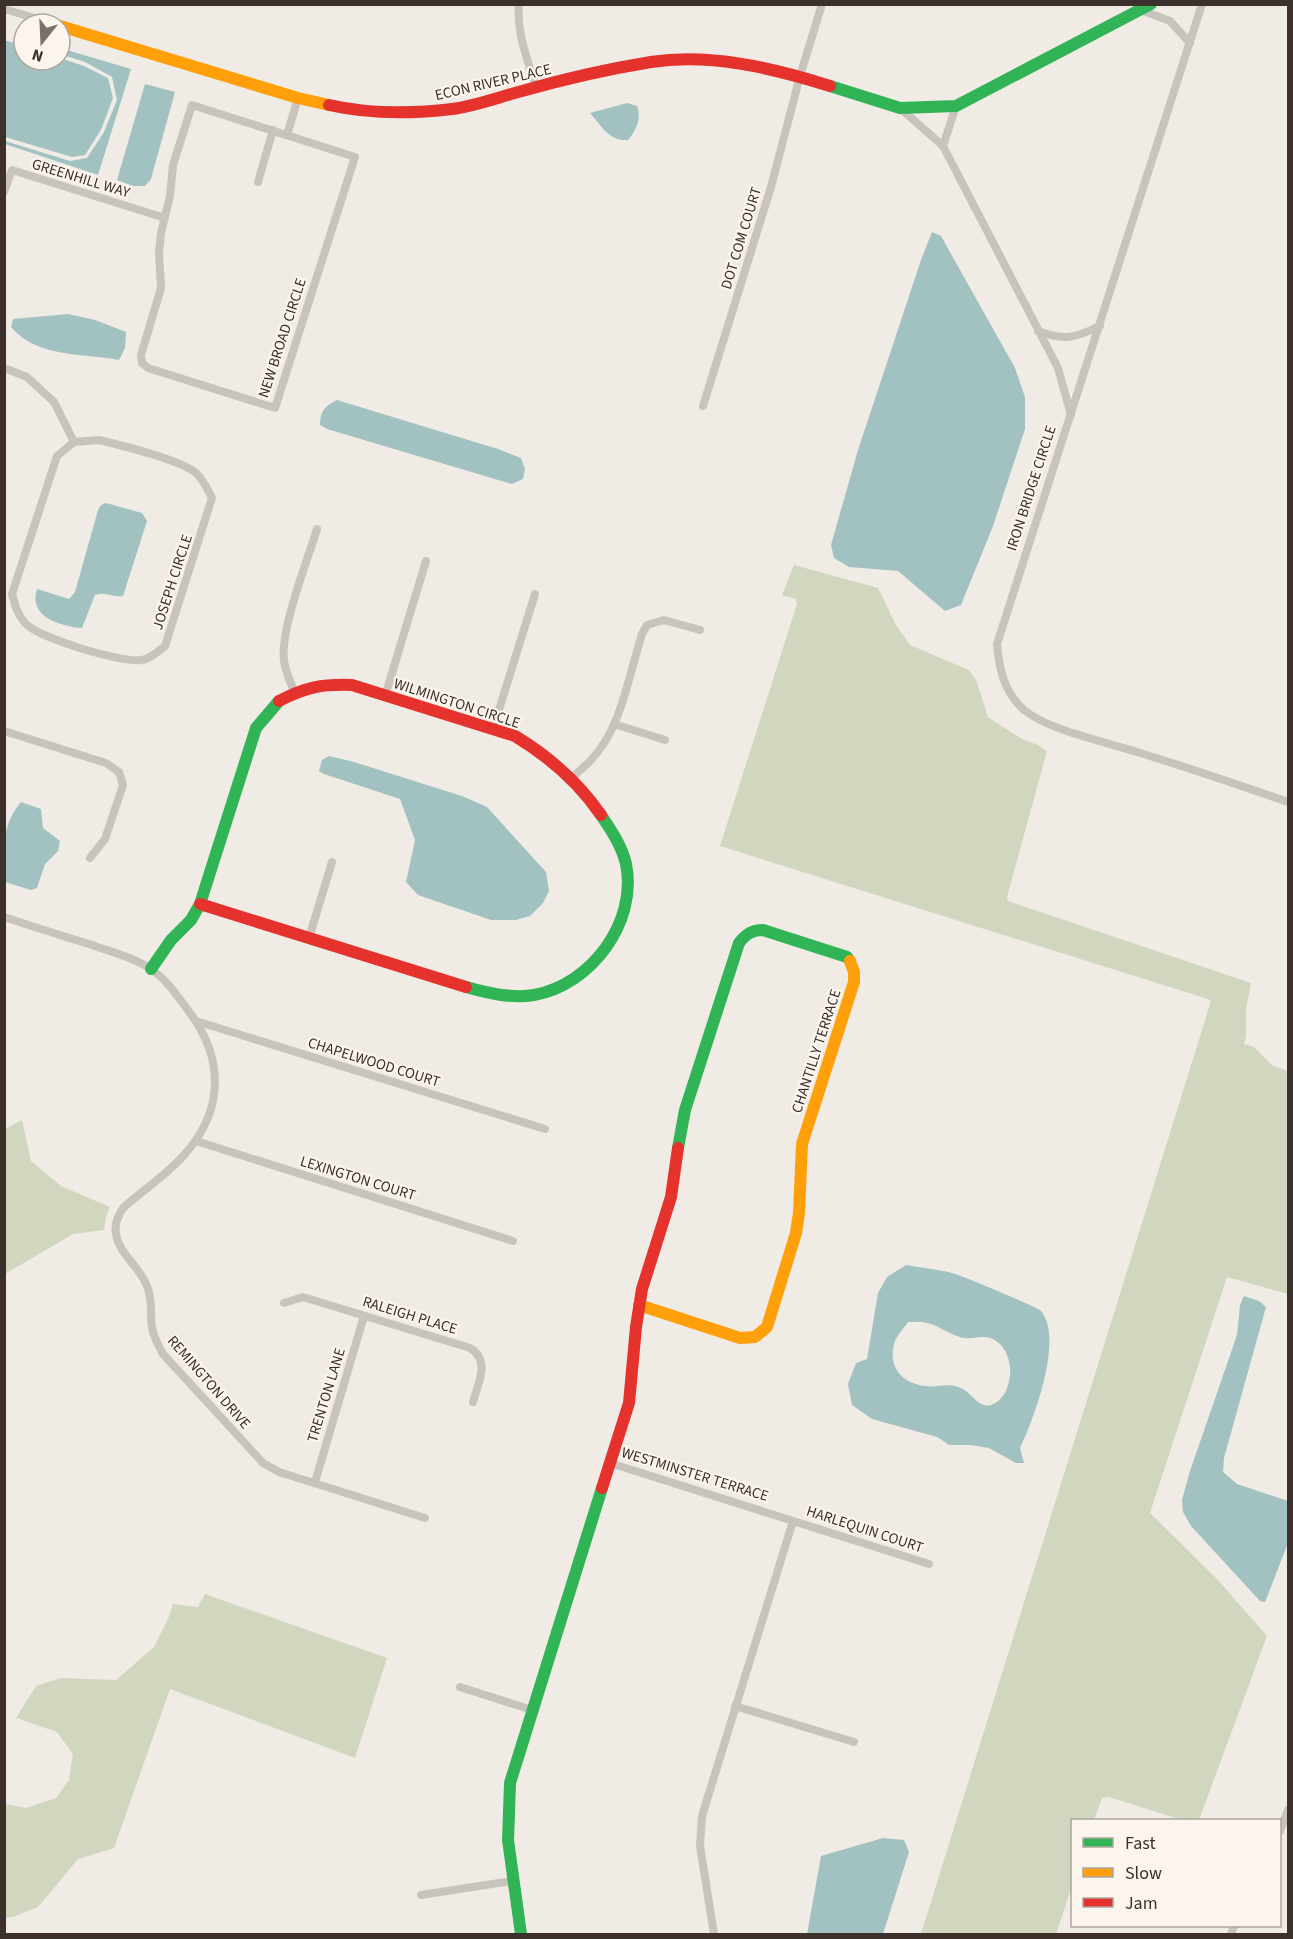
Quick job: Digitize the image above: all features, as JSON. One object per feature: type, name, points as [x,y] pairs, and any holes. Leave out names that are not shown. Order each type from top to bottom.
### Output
[{"type":"street","points":[[519,4],[518,16],[522,40],[536,87]]},
{"type":"street","name":"DOT COM COURT","points":[[703,406],[771,187],[800,76],[822,4]]},
{"type":"street","name":"IRON BRIDGE CIRCLE","points":[[1202,4],[997,644],[999,666],[1008,692],[1025,710],[1047,724],[1184,766],[1288,802]]},
{"type":"street","points":[[900,108],[956,106],[1146,7],[1170,21],[1190,43]]},
{"type":"street","name":"ECON RIVER PLACE","points":[[72,30],[298,98],[343,108],[401,113],[454,109],[536,87],[652,62],[696,59],[748,64],[800,76],[900,108]]},
{"type":"street","points":[[287,135],[298,98]]},
{"type":"street","name":"NEW BROAD CIRCLE","points":[[192,105],[273,130],[355,157],[275,408],[148,368],[142,363],[141,355],[161,288],[159,253],[173,165],[192,105]]},
{"type":"street","points":[[943,146],[956,106]]},
{"type":"street","points":[[900,108],[943,146],[1058,368],[1072,415]]},
{"type":"street","points":[[258,182],[273,130]]},
{"type":"street","name":"GREENHILL WAY","points":[[4,192],[12,170],[165,218]]},
{"type":"street","points":[[1038,331],[1053,337],[1075,338],[1100,326]]},
{"type":"street","points":[[4,368],[27,376],[54,402],[74,442]]},
{"type":"street","name":"JOSEPH CIRCLE","points":[[99,440],[183,466],[196,473],[212,498],[165,646],[145,660],[130,661],[113,657],[40,634],[26,624],[15,609],[12,594],[57,456],[74,442],[99,440]]},
{"type":"street","points":[[295,693],[287,675],[284,644],[287,626],[317,529]]},
{"type":"street","points":[[385,696],[426,561]]},
{"type":"street","points":[[493,729],[535,594]]},
{"type":"street","points":[[569,780],[592,759],[605,743],[615,724],[642,634],[647,626],[664,620],[700,630]]},
{"type":"street","name":"WILMINGTON CIRCLE","points":[[151,969],[171,940],[191,920],[200,904],[256,728],[279,702],[309,687],[331,684],[352,685],[515,736],[532,745],[544,754],[605,819],[618,840],[626,865],[627,888],[622,917],[613,938],[593,964],[568,983],[542,994],[522,996],[479,991],[200,904]]},
{"type":"street","points":[[615,724],[665,740]]},
{"type":"street","points":[[4,731],[106,763],[119,772],[123,785],[105,839],[90,858]]},
{"type":"street","points":[[309,938],[332,862]]},
{"type":"street","name":"REMINGTON DRIVE","points":[[4,918],[125,956],[151,969],[167,982],[208,1041],[215,1064],[216,1084],[206,1122],[184,1156],[123,1208],[116,1218],[117,1243],[140,1271],[151,1296],[152,1326],[163,1354],[263,1463],[279,1472],[425,1518]]},
{"type":"street","name":"CHANTILLY TERRACE","points":[[610,1463],[629,1403],[639,1305],[642,1289],[671,1197],[680,1132],[739,943],[746,933],[763,930],[847,957],[856,973],[802,1144],[796,1233],[767,1327],[760,1335],[751,1339],[740,1338],[639,1305]]},
{"type":"street","name":"CHAPELWOOD COURT","points":[[196,1021],[545,1129]]},
{"type":"street","name":"LEXINGTON COURT","points":[[195,1141],[513,1241]]},
{"type":"street","name":"RALEIGH PLACE","points":[[284,1303],[303,1297],[470,1348],[477,1352],[482,1360],[483,1368],[473,1402]]},
{"type":"street","name":"TRENTON LANE","points":[[315,1482],[364,1316]]},
{"type":"street","name":"WESTMINSTER TERRACE","points":[[521,1935],[506,1830],[510,1783],[610,1463],[793,1521]]},
{"type":"street","points":[[714,1935],[700,1846],[702,1816],[793,1521]]},
{"type":"street","name":"HARLEQUIN COURT","points":[[793,1521],[929,1564]]},
{"type":"street","points":[[460,1687],[532,1710]]},
{"type":"street","points":[[735,1706],[854,1742]]},
{"type":"street","points":[[1281,1828],[1288,1810]]},
{"type":"street","points":[[421,1895],[512,1881]]},
{"type":"green space","points":[[794,565],[878,588],[896,625],[910,645],[969,670],[976,680],[988,717],[1022,739],[1047,751],[1007,897],[1008,901],[1251,983],[1246,1009],[1244,1044],[1254,1047],[1273,1066],[1288,1071],[1288,1294],[1227,1277],[1150,1513],[1217,1579],[1267,1636],[1199,1819],[1179,1819],[1109,1797],[1102,1798],[1094,1819],[1071,1819],[1071,1889],[1056,1934],[921,1934],[1211,1001],[720,846],[797,604],[796,599],[782,595]]},
{"type":"green space","points":[[22,1120],[31,1161],[61,1186],[110,1207],[104,1230],[73,1234],[5,1274],[5,1129]]},
{"type":"green space","points":[[205,1594],[387,1658],[355,1758],[170,1689],[114,1848],[78,1859],[38,1907],[5,1918],[5,1804],[26,1808],[56,1798],[69,1780],[73,1754],[57,1732],[16,1718],[36,1686],[61,1678],[116,1680],[154,1647],[173,1604],[198,1607]]},
{"type":"water","points":[[4,40],[12,42],[12,72],[72,72],[72,62],[108,78],[113,98],[101,130],[85,155],[72,157],[5,137]]},
{"type":"water","points":[[72,52],[131,69],[98,175],[5,144],[5,141],[70,161],[87,158],[104,132],[117,100],[112,77],[85,62],[72,58]]},
{"type":"water","points":[[145,84],[175,92],[151,179],[145,186],[133,186],[117,180]]},
{"type":"water","points":[[627,103],[637,106],[639,115],[636,128],[628,140],[621,140],[610,135],[590,113]]},
{"type":"water","points":[[932,232],[941,236],[1015,368],[1025,397],[1025,429],[993,526],[961,605],[945,611],[898,571],[849,567],[834,558],[831,545],[858,450]]},
{"type":"water","points":[[68,314],[95,320],[126,332],[125,348],[119,360],[47,349],[22,337],[11,327],[13,319]]},
{"type":"water","points":[[337,400],[521,458],[525,469],[523,479],[512,484],[327,429],[320,425],[322,413],[326,407]]},
{"type":"water","points":[[106,503],[142,513],[147,521],[123,596],[95,595],[82,628],[56,622],[41,613],[37,607],[35,599],[37,589],[69,599],[75,592],[98,510]]},
{"type":"water","points":[[329,756],[462,796],[487,807],[546,872],[549,891],[543,903],[530,916],[516,920],[491,920],[418,895],[406,882],[415,840],[400,799],[319,771],[322,760]]},
{"type":"water","points":[[21,802],[41,809],[43,828],[60,841],[58,851],[45,864],[37,888],[31,890],[5,882],[6,830],[14,811]]},
{"type":"water","points":[[906,1265],[946,1272],[983,1285],[1041,1311],[1047,1323],[1048,1359],[1039,1399],[1020,1448],[1024,1463],[1016,1463],[989,1448],[949,1445],[937,1437],[872,1419],[852,1405],[848,1384],[856,1363],[867,1359],[878,1293],[887,1277]],"holes":[[[908,1322],[931,1324],[963,1338],[982,1337],[996,1341],[1006,1352],[1010,1366],[1008,1385],[1001,1398],[987,1406],[956,1386],[925,1386],[902,1377],[894,1365],[893,1350],[895,1341]]]},
{"type":"water","points":[[1244,1296],[1259,1301],[1266,1307],[1224,1458],[1223,1472],[1237,1484],[1288,1501],[1288,1543],[1265,1602],[1260,1601],[1191,1526],[1183,1512],[1182,1500],[1237,1335],[1240,1305]]},
{"type":"water","points":[[883,1838],[904,1840],[909,1852],[883,1934],[807,1934],[821,1856]]},
{"type":"traffic: fast","points":[[830,86],[900,108],[956,106],[1151,4]]},
{"type":"traffic: fast","points":[[151,969],[171,940],[191,920],[200,904],[256,728],[279,701]]},
{"type":"traffic: fast","points":[[466,987],[508,996],[534,995],[555,989],[574,978],[606,948],[625,908],[628,886],[622,851],[601,815]]},
{"type":"traffic: fast","points":[[678,1148],[685,1110],[739,943],[752,932],[763,930],[847,957],[850,961]]},
{"type":"traffic: fast","points":[[521,1934],[508,1840],[510,1783],[602,1488]]},
{"type":"traffic: slow","points":[[72,30],[298,98],[329,105]]},
{"type":"traffic: slow","points":[[639,1305],[740,1338],[755,1337],[767,1327],[796,1233],[802,1144],[854,982],[854,972],[850,961]]},
{"type":"traffic: jam","points":[[329,105],[390,112],[452,109],[586,75],[651,62],[696,59],[764,68],[830,86]]},
{"type":"traffic: jam","points":[[279,701],[314,687],[352,685],[515,736],[562,771],[601,815]]},
{"type":"traffic: jam","points":[[200,904],[466,987]]},
{"type":"traffic: jam","points":[[602,1488],[629,1403],[642,1289],[671,1197],[678,1148]]}]
